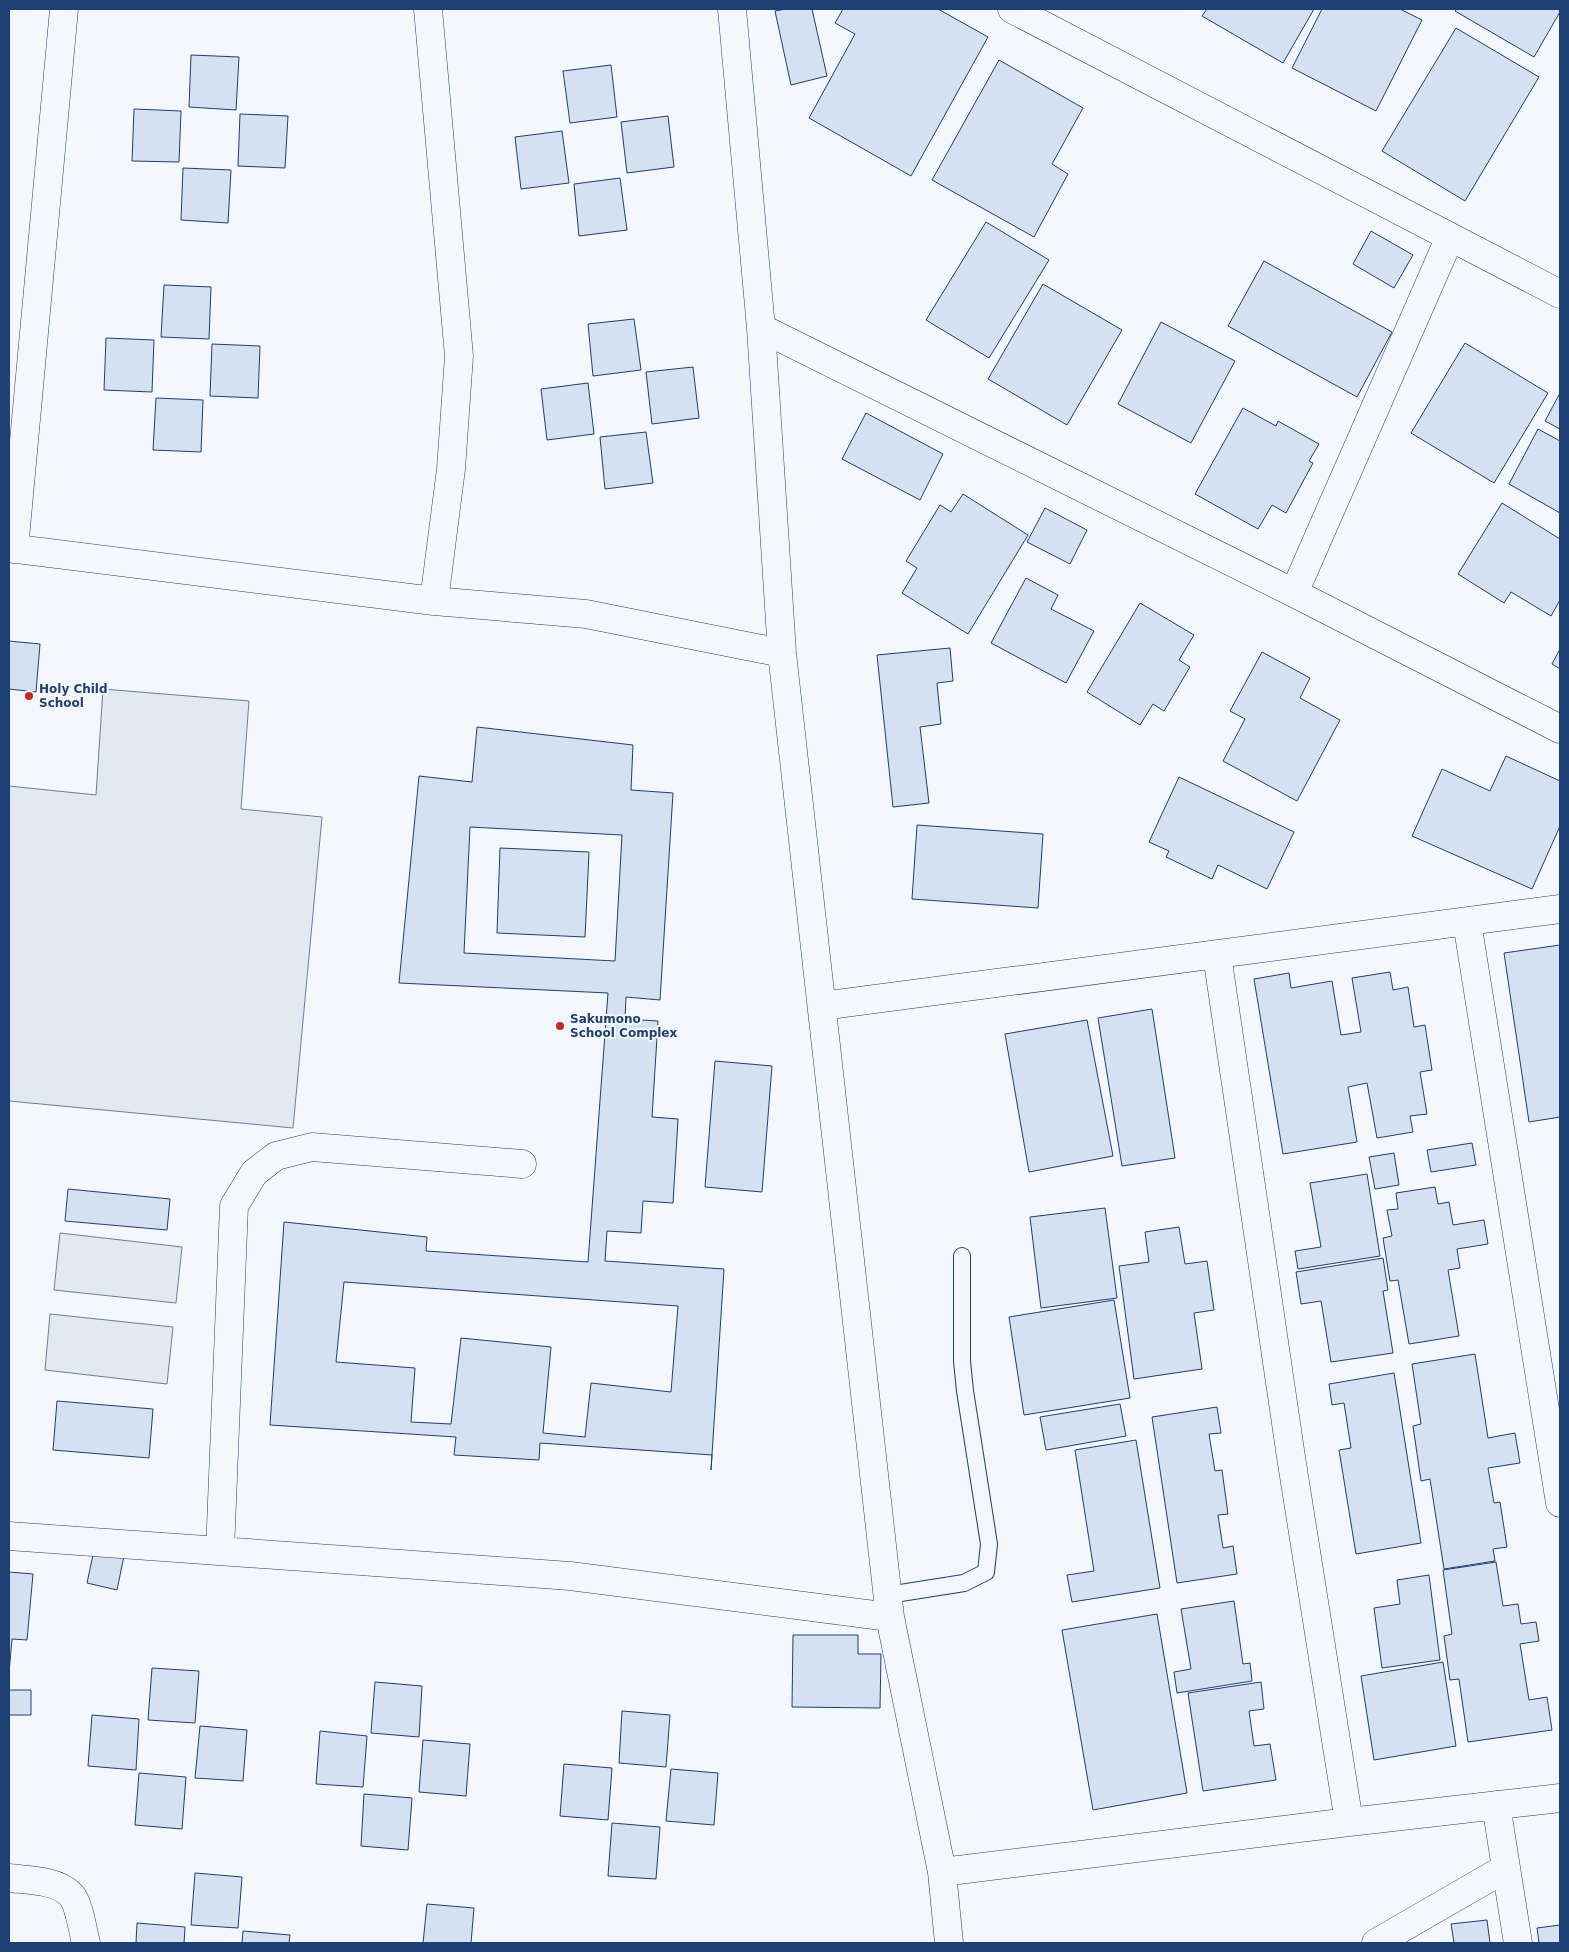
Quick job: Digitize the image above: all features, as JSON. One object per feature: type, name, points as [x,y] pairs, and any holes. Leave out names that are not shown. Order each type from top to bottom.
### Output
[{"type":"street","points":[[64,9],[12,548],[434,601],[586,614],[782,652]]},
{"type":"street","points":[[428,9],[458,356],[451,469],[434,601]]},
{"type":"street","points":[[732,9],[761,328],[782,652],[889,1606],[942,1872],[949,1943]]},
{"type":"street","points":[[1020,10],[1560,294]]},
{"type":"street","points":[[1294,593],[1450,237]]},
{"type":"street","points":[[761,328],[1294,593],[1560,729]]},
{"type":"street","points":[[822,1006],[1560,909]]},
{"type":"street","points":[[1468,922],[1560,1503]]},
{"type":"street","points":[[1217,955],[1293,1467],[1349,1822]]},
{"type":"street","points":[[220,1551],[234,1206],[254,1173],[276,1156],[312,1147],[522,1164]]},
{"type":"street","points":[[9,1536],[570,1576],[889,1606]]},
{"type":"street","points":[[942,1872],[1560,1798]]},
{"type":"street","points":[[1496,1805],[1518,1943]]},
{"type":"street","points":[[1376,1943],[1506,1868]]},
{"type":"street","points":[[9,1878],[53,1883],[72,1895],[81,1918],[86,1943]]},
{"type":"lane","points":[[889,1606],[964,1583],[986,1572],[989,1544],[962,1361],[962,1256]]},
{"type":"shaded area","points":[[103,689],[249,701],[241,809],[322,817],[293,1128],[9,1101],[9,786],[96,795]]},
{"type":"shaded area","points":[[60,1233],[182,1247],[176,1303],[54,1290]]},
{"type":"shaded area","points":[[50,1314],[173,1327],[167,1384],[45,1370]]},
{"type":"building","points":[[812,9],[827,76],[791,85],[775,11]]},
{"type":"building","points":[[843,9],[938,9],[988,37],[911,176],[809,118],[855,34],[835,23]]},
{"type":"building","points":[[1207,9],[1314,9],[1283,63],[1202,16]]},
{"type":"building","points":[[1322,9],[1400,9],[1422,20],[1376,111],[1292,68]]},
{"type":"building","points":[[1457,9],[1560,9],[1560,12],[1534,57],[1455,11]]},
{"type":"building","points":[[1456,28],[1539,77],[1465,201],[1382,151]]},
{"type":"building","points":[[191,55],[239,57],[236,110],[189,107]]},
{"type":"building","points":[[999,60],[1083,108],[1052,164],[1068,174],[1034,237],[932,180]]},
{"type":"building","points":[[611,65],[617,117],[570,123],[563,71]]},
{"type":"building","points":[[134,109],[181,111],[179,162],[132,161]]},
{"type":"building","points":[[240,114],[288,116],[285,168],[238,166]]},
{"type":"building","points":[[668,116],[674,167],[627,173],[621,122]]},
{"type":"building","points":[[562,131],[569,183],[521,189],[515,137]]},
{"type":"building","points":[[183,168],[231,170],[228,223],[181,220]]},
{"type":"building","points":[[620,178],[627,230],[579,236],[574,184]]},
{"type":"building","points":[[986,222],[1049,260],[989,358],[926,320]]},
{"type":"building","points":[[1371,231],[1413,255],[1394,288],[1353,264]]},
{"type":"building","points":[[1264,261],[1392,332],[1357,397],[1228,326]]},
{"type":"building","points":[[1043,284],[1122,330],[1067,425],[988,379]]},
{"type":"building","points":[[164,285],[211,287],[209,339],[161,337]]},
{"type":"building","points":[[634,319],[641,370],[593,376],[588,324]]},
{"type":"building","points":[[1161,322],[1235,361],[1191,443],[1118,404]]},
{"type":"building","points":[[106,338],[154,340],[152,392],[104,390]]},
{"type":"building","points":[[1465,343],[1548,393],[1494,483],[1411,433]]},
{"type":"building","points":[[212,344],[260,346],[258,398],[210,396]]},
{"type":"building","points":[[693,367],[699,418],[652,424],[646,372]]},
{"type":"building","points":[[588,383],[594,434],[547,440],[541,389]]},
{"type":"building","points":[[1560,393],[1560,429],[1545,421]]},
{"type":"building","points":[[156,398],[203,400],[201,452],[153,450]]},
{"type":"building","points":[[1243,408],[1276,426],[1278,421],[1319,444],[1309,461],[1313,463],[1286,513],[1272,505],[1258,529],[1195,494]]},
{"type":"building","points":[[866,413],[943,454],[920,500],[842,459]]},
{"type":"building","points":[[1538,429],[1560,441],[1560,513],[1509,484]]},
{"type":"building","points":[[646,432],[653,483],[605,489],[600,437]]},
{"type":"building","points":[[963,494],[1028,535],[968,634],[902,593],[917,568],[906,561],[940,505],[951,512]]},
{"type":"building","points":[[1502,503],[1560,539],[1560,600],[1551,616],[1511,592],[1504,603],[1458,574]]},
{"type":"building","points":[[1045,508],[1087,530],[1070,564],[1027,542]]},
{"type":"building","points":[[1026,578],[1058,595],[1051,609],[1094,631],[1066,683],[991,643]]},
{"type":"building","points":[[1140,603],[1194,635],[1179,660],[1190,667],[1164,711],[1153,704],[1140,725],[1087,692]]},
{"type":"building","points":[[9,641],[40,644],[36,692],[9,689]]},
{"type":"building","points":[[950,648],[953,681],[937,683],[941,724],[920,727],[929,803],[893,807],[877,655]]},
{"type":"building","points":[[1560,649],[1560,669],[1552,664]]},
{"type":"building","points":[[1262,652],[1310,678],[1300,698],[1340,720],[1297,801],[1223,761],[1245,719],[1230,711]]},
{"type":"building","points":[[477,727],[633,745],[631,790],[673,793],[660,1000],[626,997],[625,1019],[658,1021],[652,1117],[678,1119],[673,1203],[643,1201],[641,1233],[607,1231],[605,1261],[724,1269],[712,1455],[540,1443],[539,1460],[454,1455],[456,1437],[270,1425],[284,1222],[427,1237],[426,1251],[588,1262],[608,993],[399,983],[419,776],[472,782]],"holes":[[[470,827],[622,835],[615,961],[464,953]],[[344,1282],[678,1306],[671,1392],[591,1383],[585,1437],[543,1433],[551,1347],[461,1338],[451,1424],[411,1422],[415,1368],[336,1362]]]},
{"type":"building","points":[[1506,756],[1560,781],[1560,826],[1532,889],[1412,836],[1442,769],[1490,791]]},
{"type":"building","points":[[1179,777],[1294,832],[1267,889],[1218,865],[1212,879],[1166,857],[1169,851],[1149,842]]},
{"type":"building","points":[[917,825],[1043,834],[1038,908],[912,899]]},
{"type":"building","points":[[500,848],[589,852],[585,937],[497,933]]},
{"type":"building","points":[[1560,945],[1560,1117],[1529,1122],[1504,953]]},
{"type":"building","points":[[1390,972],[1393,990],[1408,987],[1414,1027],[1425,1025],[1432,1070],[1420,1072],[1427,1114],[1410,1116],[1413,1132],[1377,1138],[1367,1083],[1348,1087],[1357,1142],[1283,1154],[1254,979],[1289,973],[1291,988],[1332,981],[1341,1035],[1361,1032],[1352,978]]},
{"type":"building","points":[[1152,1009],[1175,1158],[1122,1166],[1098,1018]]},
{"type":"building","points":[[1087,1020],[1113,1156],[1029,1172],[1005,1034]]},
{"type":"building","points":[[715,1061],[772,1066],[762,1192],[705,1187]]},
{"type":"building","points":[[1472,1143],[1476,1165],[1431,1172],[1427,1150]]},
{"type":"building","points":[[1394,1153],[1399,1185],[1375,1189],[1369,1157]]},
{"type":"building","points":[[1367,1174],[1380,1256],[1298,1269],[1295,1251],[1321,1247],[1310,1183]]},
{"type":"building","points":[[1435,1187],[1438,1204],[1449,1202],[1453,1225],[1484,1220],[1488,1244],[1457,1249],[1460,1268],[1448,1270],[1459,1336],[1409,1344],[1398,1280],[1390,1281],[1383,1238],[1392,1236],[1387,1210],[1398,1209],[1396,1193]]},
{"type":"building","points":[[68,1189],[170,1199],[167,1230],[65,1221]]},
{"type":"building","points":[[1105,1208],[1117,1298],[1041,1308],[1030,1217]]},
{"type":"building","points":[[1179,1227],[1185,1264],[1207,1261],[1214,1310],[1194,1313],[1202,1369],[1134,1379],[1119,1266],[1149,1262],[1145,1232]]},
{"type":"building","points":[[1383,1258],[1388,1290],[1383,1291],[1393,1353],[1331,1362],[1321,1301],[1301,1304],[1296,1272]]},
{"type":"building","points":[[1114,1300],[1130,1398],[1024,1415],[1009,1317]]},
{"type":"building","points":[[1475,1354],[1488,1438],[1515,1433],[1520,1463],[1488,1468],[1494,1503],[1500,1502],[1507,1547],[1493,1549],[1495,1561],[1444,1569],[1430,1479],[1421,1481],[1413,1426],[1421,1424],[1412,1364]]},
{"type":"building","points":[[1394,1373],[1421,1543],[1356,1554],[1339,1450],[1351,1448],[1344,1403],[1332,1405],[1329,1384]]},
{"type":"building","points":[[57,1401],[153,1409],[149,1458],[53,1450]]},
{"type":"building","points":[[1120,1404],[1126,1436],[1046,1450],[1040,1417]]},
{"type":"building","points":[[1217,1407],[1221,1433],[1209,1434],[1215,1471],[1222,1470],[1228,1514],[1218,1515],[1223,1548],[1233,1546],[1237,1574],[1177,1583],[1152,1417]]},
{"type":"building","points":[[1136,1440],[1160,1588],[1072,1602],[1067,1575],[1094,1571],[1075,1450]]},
{"type":"building","points":[[94,1550],[124,1556],[117,1590],[87,1583]]},
{"type":"building","points":[[1496,1562],[1503,1606],[1518,1604],[1521,1624],[1536,1622],[1539,1641],[1520,1644],[1529,1700],[1547,1697],[1552,1730],[1468,1742],[1459,1679],[1450,1680],[1444,1636],[1452,1634],[1443,1570]]},
{"type":"building","points":[[9,1572],[33,1574],[27,1640],[12,1639],[9,1673]]},
{"type":"building","points":[[1429,1575],[1440,1660],[1382,1668],[1374,1608],[1400,1604],[1397,1580]]},
{"type":"building","points":[[1234,1601],[1243,1664],[1250,1663],[1252,1681],[1177,1693],[1174,1672],[1191,1669],[1181,1609]]},
{"type":"building","points":[[1157,1614],[1187,1793],[1093,1810],[1062,1630]]},
{"type":"building","points":[[793,1635],[858,1635],[858,1654],[881,1654],[880,1708],[792,1707]]},
{"type":"building","points":[[1443,1662],[1456,1746],[1374,1760],[1361,1676]]},
{"type":"building","points":[[152,1668],[199,1671],[195,1723],[148,1720]]},
{"type":"building","points":[[375,1682],[422,1686],[419,1737],[371,1733]]},
{"type":"building","points":[[1261,1682],[1264,1709],[1249,1711],[1254,1746],[1270,1744],[1276,1780],[1203,1791],[1188,1693]]},
{"type":"building","points":[[9,1690],[31,1690],[31,1715],[9,1715]]},
{"type":"building","points":[[622,1711],[670,1715],[666,1767],[619,1763]]},
{"type":"building","points":[[92,1715],[139,1719],[136,1770],[88,1766]]},
{"type":"building","points":[[200,1726],[247,1730],[243,1781],[195,1778]]},
{"type":"building","points":[[320,1731],[367,1736],[363,1787],[316,1784]]},
{"type":"building","points":[[423,1740],[470,1744],[466,1796],[419,1792]]},
{"type":"building","points":[[564,1764],[612,1768],[608,1820],[560,1816]]},
{"type":"building","points":[[671,1769],[718,1773],[714,1825],[666,1821]]},
{"type":"building","points":[[139,1773],[186,1777],[182,1829],[135,1825]]},
{"type":"building","points":[[364,1794],[412,1798],[408,1850],[361,1846]]},
{"type":"building","points":[[612,1823],[660,1827],[656,1879],[608,1876]]},
{"type":"building","points":[[195,1873],[242,1877],[238,1928],[191,1925]]},
{"type":"building","points":[[427,1904],[474,1908],[471,1943],[423,1943]]},
{"type":"building","points":[[1487,1920],[1490,1943],[1454,1943],[1451,1924]]},
{"type":"building","points":[[137,1923],[185,1927],[184,1943],[136,1943]]},
{"type":"building","points":[[1560,1925],[1560,1943],[1539,1943],[1537,1928]]},
{"type":"building","points":[[243,1931],[290,1935],[289,1943],[242,1943]]},
{"type":"place","name":"Holy Child School","points":[[29,696]]},
{"type":"place","name":"Sakumono School Complex","points":[[560,1026]]}]
